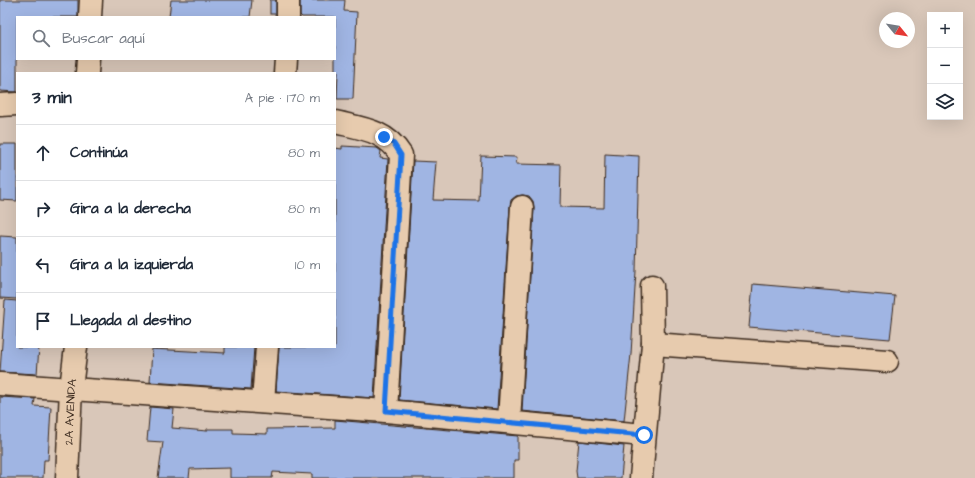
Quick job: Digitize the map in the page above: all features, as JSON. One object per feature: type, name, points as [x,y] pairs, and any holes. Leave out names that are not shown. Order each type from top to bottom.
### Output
[{"type":"street","points":[[90,16],[91,0]]},
{"type":"street","points":[[288,0],[288,16]]},
{"type":"street","points":[[87,72],[88,60]]},
{"type":"street","points":[[285,72],[286,60]]},
{"type":"street","points":[[0,104],[16,104]]},
{"type":"street","points":[[336,122],[369,130],[394,144],[401,155],[386,411]]},
{"type":"street","points":[[509,421],[522,207]]},
{"type":"street","points":[[641,478],[653,344],[652,286]]},
{"type":"street","points":[[653,344],[887,361]]},
{"type":"street","name":"2A AVENIDA","points":[[68,478],[71,388],[76,348]]},
{"type":"street","points":[[263,402],[267,348]]},
{"type":"street","points":[[0,384],[386,411],[509,421],[644,435]]},
{"type":"building","points":[[0,0],[78,0],[78,16],[16,16],[16,92],[0,91]]},
{"type":"building","points":[[171,0],[252,0],[250,16],[169,16]]},
{"type":"building","points":[[270,0],[276,0],[276,14],[270,14]]},
{"type":"building","points":[[300,0],[345,0],[344,11],[357,12],[353,99],[337,99],[338,72],[335,71],[336,16],[300,15]]},
{"type":"building","points":[[0,144],[16,144],[16,201],[0,200]]},
{"type":"building","points":[[342,146],[377,148],[381,151],[380,158],[388,159],[374,398],[276,391],[279,348],[336,348],[336,148],[342,149]]},
{"type":"building","points":[[605,154],[639,156],[636,271],[631,354],[624,421],[522,411],[534,208],[533,201],[529,196],[523,195],[516,196],[511,200],[510,206],[497,409],[399,400],[413,161],[436,162],[433,200],[479,201],[481,156],[517,157],[516,164],[561,165],[560,207],[604,208]]},
{"type":"building","points":[[0,236],[16,237],[16,299],[0,298]]},
{"type":"building","points":[[753,284],[895,296],[890,339],[749,327]]},
{"type":"building","points":[[5,300],[16,301],[16,348],[39,348],[37,374],[0,372]]},
{"type":"building","points":[[225,348],[254,348],[251,389],[150,382],[152,349],[225,353]]},
{"type":"building","points":[[0,397],[35,399],[34,406],[51,407],[48,460],[44,460],[43,478],[0,478]]},
{"type":"building","points":[[150,407],[174,409],[172,428],[207,431],[207,429],[233,429],[233,433],[267,434],[267,429],[335,428],[335,420],[518,436],[518,460],[514,460],[514,478],[312,478],[312,474],[273,472],[272,478],[230,478],[230,468],[190,469],[189,478],[158,478],[163,442],[147,441]]},
{"type":"building","points":[[579,441],[624,446],[621,478],[577,478],[576,471]]},
{"type":"route","points":[[384,137],[394,144],[401,155],[386,411],[509,421],[644,435]]}]
